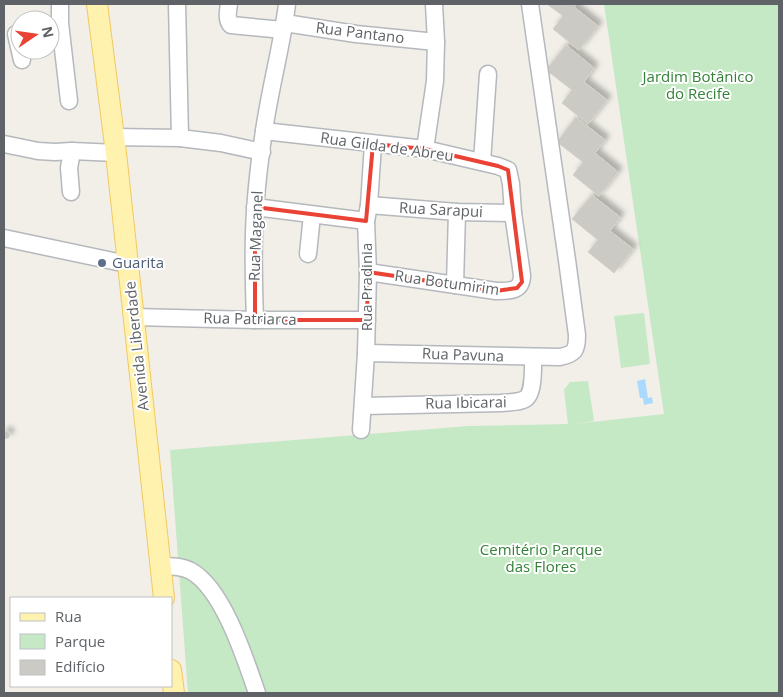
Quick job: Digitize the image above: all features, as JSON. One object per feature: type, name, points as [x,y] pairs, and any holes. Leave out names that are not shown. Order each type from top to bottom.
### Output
[{"type":"main road","name":"Avenida Liberdade","points":[[97,4],[115,145],[164,597]]},
{"type":"main road","points":[[172,678],[174,693]]},
{"type":"street","points":[[177,4],[180,138]]},
{"type":"street","name":"Rua Maganel","points":[[255,320],[254,232],[256,207],[264,131],[287,4]]},
{"type":"street","points":[[425,149],[435,81],[436,42],[434,4]]},
{"type":"street","name":"Rua Pavuna","points":[[366,353],[560,357],[574,352],[577,335],[530,4]]},
{"type":"street","name":"Rua Pantano","points":[[229,8],[228,19],[231,25],[284,26],[436,42]]},
{"type":"street","points":[[60,52],[69,102]]},
{"type":"street","points":[[482,162],[488,74]]},
{"type":"street","name":"Rua Gilda de Abreu","points":[[264,131],[425,149],[498,166],[508,170],[513,213]]},
{"type":"street","points":[[4,144],[38,151],[55,152],[180,138],[221,143],[262,152]]},
{"type":"street","name":"Rua Pradinia","points":[[361,430],[367,320],[366,222],[369,205],[372,144]]},
{"type":"street","points":[[71,192],[69,168],[72,151]]},
{"type":"street","name":"Rua Sarapui","points":[[369,205],[457,212],[513,213]]},
{"type":"street","points":[[256,207],[366,222]]},
{"type":"street","points":[[455,286],[457,212]]},
{"type":"street","name":"Rua Botumirim","points":[[368,272],[455,286],[510,291],[517,288],[522,282],[513,213]]},
{"type":"street","points":[[308,254],[312,215]]},
{"type":"street","points":[[4,238],[127,264]]},
{"type":"street","name":"Rua Patriarca","points":[[134,317],[367,320]]},
{"type":"street","name":"Rua Ibicarai","points":[[363,406],[501,403],[524,400],[529,396],[531,390],[534,357]]},
{"type":"street","points":[[161,566],[174,566],[189,570],[202,578],[213,592],[227,617],[244,655],[257,693]]},
{"type":"highlighted area","points":[[373,144],[425,149],[498,166],[508,170],[522,282],[517,288],[496,291],[368,272],[367,320],[255,320],[255,207],[366,221]]},
{"type":"green space","points":[[604,4],[779,4],[779,693],[188,693],[170,450],[469,426],[568,424],[564,390],[570,382],[588,381],[594,421],[574,424],[664,414]]},
{"type":"green space","points":[[644,313],[650,364],[621,368],[614,316]]},
{"type":"water","points":[[645,379],[648,398],[652,397],[653,403],[644,405],[643,398],[640,398],[637,381]]},
{"type":"building","points":[[547,4],[577,4],[574,7],[598,26],[579,50],[553,29],[563,16]]},
{"type":"building","points":[[566,45],[594,68],[584,82],[607,100],[588,124],[562,103],[572,90],[546,70]]},
{"type":"building","points":[[576,117],[605,140],[595,153],[618,172],[599,196],[573,175],[583,162],[557,142]]},
{"type":"building","points":[[592,195],[620,217],[610,231],[633,249],[614,273],[588,252],[598,240],[572,219]]},
{"type":"building","points":[[6,432],[9,435],[6,438],[3,435]]},
{"type":"place","name":"Guarita","points":[[102,263]]},
{"type":"park label","name":"Jardim Botânico do Recife","points":[[698,86]]},
{"type":"park label","name":"Cemitério Parque das Flores","points":[[541,558]]}]
